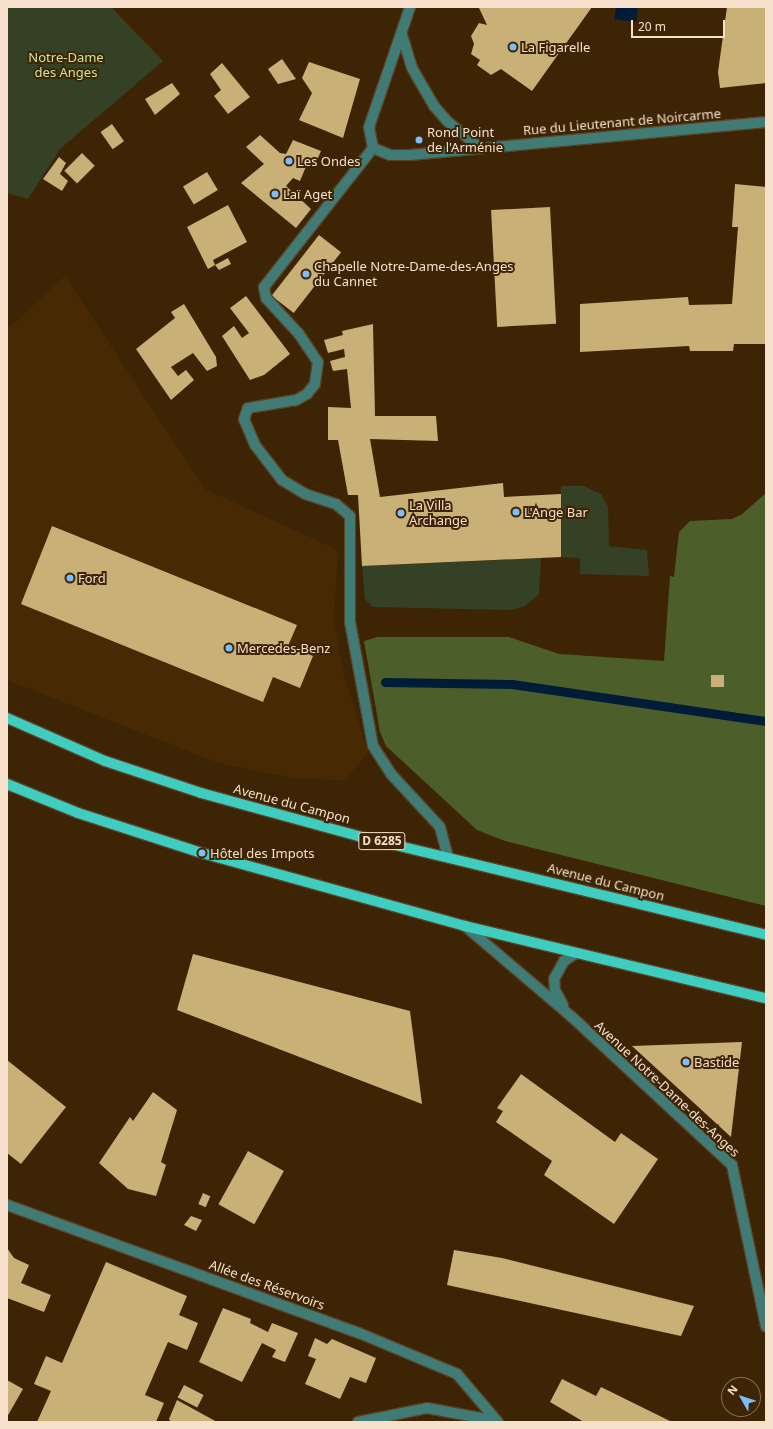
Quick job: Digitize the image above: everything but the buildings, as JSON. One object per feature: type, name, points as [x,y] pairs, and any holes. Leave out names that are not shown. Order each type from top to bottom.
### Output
[{"type":"main road","name":"Avenue du Campon","points":[[7,718],[105,761],[201,794],[766,935]]},
{"type":"main road","points":[[7,784],[78,813],[202,853],[465,926],[766,998]]},
{"type":"street","points":[[410,7],[402,35],[369,128],[373,148],[264,287],[266,298],[315,356],[319,372],[315,384],[307,394],[296,400],[248,408],[244,419],[255,445],[282,480],[305,494],[336,504],[350,516],[350,622],[373,746],[391,774],[440,827],[448,856]]},
{"type":"street","points":[[402,35],[412,68],[434,106],[447,121],[480,148]]},
{"type":"street","name":"Rue du Lieutenant de Noircarme","points":[[373,148],[390,155],[410,155],[766,122]]},
{"type":"street","name":"Avenue Notre-Dame-des-Anges","points":[[465,926],[572,1017],[732,1165],[766,1326]]},
{"type":"street","name":"Avenue Notre-Dame-des-Anges","points":[[572,1017],[559,1000],[554,979],[564,961],[576,952]]},
{"type":"street","name":"Allée des Réservoirs","points":[[7,1205],[359,1333],[457,1374],[498,1422]]},
{"type":"street","points":[[358,1422],[427,1408],[498,1422]]},
{"type":"shaded area","points":[[65,276],[205,489],[338,550],[334,620],[343,671],[368,753],[345,780],[297,779],[218,763],[7,680],[7,324],[10,327]]},
{"type":"green space","name":"Notre-Dame des Anges","points":[[7,7],[111,7],[163,61],[60,149],[28,199],[7,193]]},
{"type":"green space","points":[[561,486],[584,486],[601,494],[608,507],[609,546],[647,550],[649,576],[580,574],[580,558],[561,557]]},
{"type":"green space","points":[[766,493],[766,906],[505,841],[477,830],[386,746],[380,732],[364,641],[378,637],[509,637],[559,654],[664,661],[670,576],[674,577],[679,532],[690,521],[732,519],[741,515]]},
{"type":"green space","points":[[541,558],[539,594],[525,606],[512,610],[373,607],[365,599],[362,566]]},
{"type":"water","points":[[616,7],[638,7],[636,22],[614,19]]},
{"type":"waterway","points":[[385,682],[512,684],[766,721]]},
{"type":"place","name":"La Figarelle","points":[[513,47]]},
{"type":"place","name":"Rond Point de l'Arménie","points":[[419,140]]},
{"type":"place","name":"Les Ondes","points":[[289,161]]},
{"type":"place","name":"Laï Aget","points":[[275,194]]},
{"type":"place","name":"Chapelle Notre-Dame-des-Anges du Cannet","points":[[306,274]]},
{"type":"place","name":"L'Ange Bar","points":[[516,512]]},
{"type":"place","name":"La Villa Archange","points":[[401,513]]},
{"type":"place","name":"Ford","points":[[70,578]]},
{"type":"place","name":"Mercedes-Benz","points":[[229,648]]},
{"type":"place","name":"Hôtel des Impots","points":[[202,853]]},
{"type":"place","name":"Bastide","points":[[686,1062]]}]
